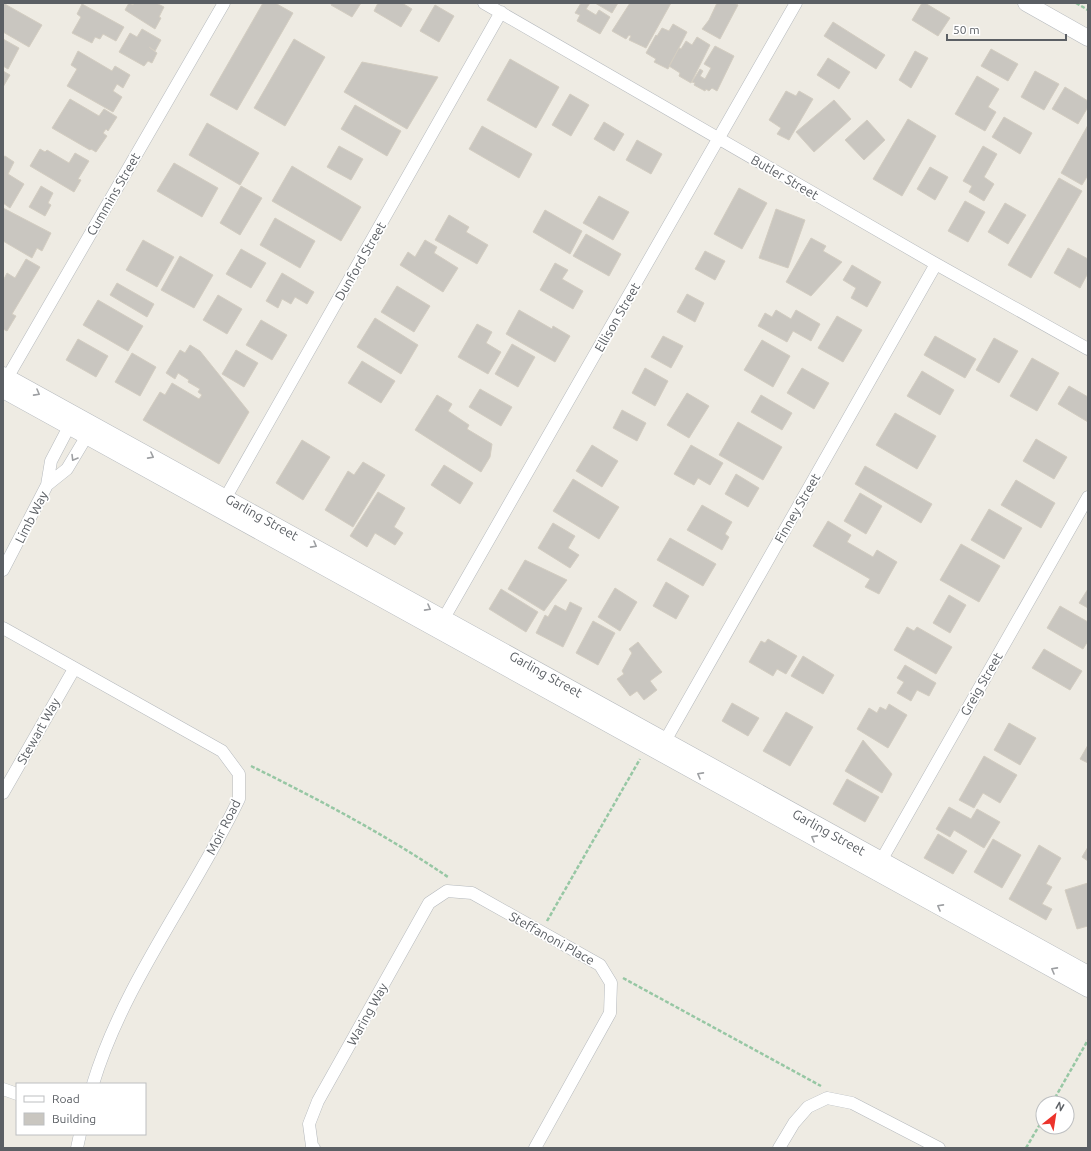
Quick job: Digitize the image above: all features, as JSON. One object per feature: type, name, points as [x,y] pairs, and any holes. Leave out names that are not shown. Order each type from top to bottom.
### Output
[{"type":"street","name":"Cummins Street","points":[[4,382],[224,3]]},
{"type":"street","name":"Butler Street","points":[[484,3],[936,264],[1088,349]]},
{"type":"street","name":"Ellison Street","points":[[441,624],[796,3]]},
{"type":"street","points":[[1026,3],[1088,38]]},
{"type":"street","name":"Dunford Street","points":[[223,503],[501,12]]},
{"type":"street","name":"Finney Street","points":[[662,747],[936,264]]},
{"type":"street","name":"Garling Street","points":[[4,382],[877,866],[1088,989]]},
{"type":"street","name":"Limb Way","points":[[3,570],[47,485],[51,461],[72,421]]},
{"type":"street","name":"Limb Way","points":[[47,485],[67,469],[90,431]]},
{"type":"street","name":"Greig Street","points":[[877,866],[1088,497]]},
{"type":"street","name":"Moir Road","points":[[3,628],[222,751],[239,774],[239,799],[128,1000],[103,1053],[93,1083]]},
{"type":"street","name":"Stewart Way","points":[[3,794],[74,669]]},
{"type":"street","name":"Garling Street","points":[[877,866],[1088,974]]},
{"type":"street","name":"Steffanoni Place","points":[[448,891],[472,893],[600,965],[611,983],[610,1013],[535,1148]]},
{"type":"street","name":"Waring Way","points":[[314,1148],[312,1146],[310,1124],[318,1101],[429,904],[448,891]]},
{"type":"street","points":[[3,1089],[16,1094]]},
{"type":"street","points":[[779,1148],[794,1123],[808,1107],[827,1098],[852,1103],[939,1148]]},
{"type":"street","points":[[77,1148],[80,1135]]},
{"type":"path","points":[[1076,3],[1088,10]]},
{"type":"path","points":[[541,932],[642,754]]},
{"type":"path","points":[[248,764],[295,787],[421,859],[472,893]]},
{"type":"path","points":[[600,965],[824,1087]]},
{"type":"path","points":[[1057,1095],[1088,1040]]},
{"type":"path","points":[[1026,1148],[1035,1133]]},
{"type":"building","points":[[3,3],[42,25],[29,47],[3,32]]},
{"type":"building","points":[[129,3],[133,5],[134,3],[156,3],[164,7],[159,17],[161,18],[155,29],[125,10]]},
{"type":"building","points":[[263,3],[275,3],[293,13],[237,110],[210,95]]},
{"type":"building","points":[[332,3],[361,3],[352,17],[331,5]]},
{"type":"building","points":[[378,3],[402,3],[412,9],[401,27],[374,11]]},
{"type":"building","points":[[581,3],[590,3],[586,9],[596,15],[599,10],[610,17],[600,34],[577,21],[580,15],[575,13]]},
{"type":"building","points":[[595,3],[618,3],[612,13]]},
{"type":"building","points":[[630,3],[671,3],[646,48],[629,40],[631,36],[629,35],[626,39],[612,31]]},
{"type":"building","points":[[717,3],[734,3],[738,5],[720,39],[702,29],[709,20]]},
{"type":"building","points":[[922,3],[925,3],[950,18],[938,36],[912,20]]},
{"type":"building","points":[[82,4],[124,27],[116,41],[103,34],[100,39],[95,37],[92,43],[72,33],[81,17],[77,14]]},
{"type":"building","points":[[435,5],[454,16],[439,42],[420,31]]},
{"type":"building","points":[[833,22],[885,55],[876,69],[824,36]]},
{"type":"building","points":[[673,24],[687,32],[668,69],[654,62],[656,59],[646,53],[656,35],[657,36],[662,28],[669,31]]},
{"type":"building","points":[[142,29],[161,40],[155,51],[149,47],[157,53],[152,63],[148,61],[144,66],[119,52],[130,33],[137,37]]},
{"type":"building","points":[[697,37],[710,45],[691,83],[679,76],[680,73],[669,66],[679,48],[681,49],[686,41],[692,45]]},
{"type":"building","points":[[3,39],[19,48],[8,69],[3,66]]},
{"type":"building","points":[[294,39],[325,57],[285,126],[254,108]]},
{"type":"building","points":[[715,46],[734,56],[717,91],[712,88],[709,91],[706,89],[705,91],[694,85],[695,83],[692,82],[700,69],[703,71],[700,76],[705,79],[711,68],[704,64]]},
{"type":"building","points":[[991,49],[1018,64],[1008,81],[981,66]]},
{"type":"building","points":[[78,51],[112,71],[115,66],[130,75],[123,88],[117,84],[113,91],[122,97],[113,112],[67,86],[77,69],[71,65]]},
{"type":"building","points":[[915,51],[928,58],[911,88],[899,80]]},
{"type":"building","points":[[828,58],[850,72],[839,89],[817,75]]},
{"type":"building","points":[[510,59],[559,87],[536,128],[487,100]]},
{"type":"building","points":[[362,62],[438,77],[407,129],[344,92]]},
{"type":"building","points":[[3,71],[10,75],[3,87]]},
{"type":"building","points":[[1035,71],[1059,84],[1044,110],[1021,97]]},
{"type":"building","points":[[977,76],[999,89],[988,107],[996,112],[985,131],[955,114]]},
{"type":"building","points":[[1065,87],[1088,101],[1088,107],[1078,124],[1052,109]]},
{"type":"building","points":[[786,91],[796,96],[799,91],[813,99],[789,140],[777,134],[781,128],[769,120]]},
{"type":"building","points":[[570,94],[589,105],[571,136],[552,125]]},
{"type":"building","points":[[70,99],[99,116],[104,109],[117,117],[108,131],[106,129],[103,133],[107,136],[96,152],[52,128]]},
{"type":"building","points":[[834,100],[851,119],[814,152],[796,132]]},
{"type":"building","points":[[355,105],[401,131],[387,156],[341,129]]},
{"type":"building","points":[[1004,117],[1032,133],[1020,154],[992,137]]},
{"type":"building","points":[[908,119],[936,136],[902,196],[873,179]]},
{"type":"building","points":[[867,120],[885,140],[864,160],[845,140]]},
{"type":"building","points":[[604,122],[624,134],[614,151],[594,139]]},
{"type":"building","points":[[207,123],[259,153],[240,185],[189,155]]},
{"type":"building","points":[[1088,125],[1088,175],[1082,185],[1061,173]]},
{"type":"building","points":[[482,126],[532,154],[519,178],[469,149]]},
{"type":"building","points":[[637,140],[662,154],[651,174],[626,160]]},
{"type":"building","points":[[339,146],[363,159],[351,180],[327,167]]},
{"type":"building","points":[[983,146],[997,154],[984,177],[994,184],[984,201],[969,192],[972,186],[963,181]]},
{"type":"building","points":[[40,149],[45,152],[47,150],[69,163],[75,153],[89,161],[78,179],[81,180],[74,192],[30,166]]},
{"type":"building","points":[[5,156],[14,162],[8,174],[24,184],[10,208],[3,203],[3,157]]},
{"type":"building","points":[[174,163],[218,188],[202,217],[157,191]]},
{"type":"building","points":[[292,166],[361,207],[341,241],[272,201]]},
{"type":"building","points":[[930,167],[948,177],[935,200],[917,189]]},
{"type":"building","points":[[1059,178],[1082,191],[1031,278],[1008,265]]},
{"type":"building","points":[[41,186],[53,193],[48,203],[51,205],[45,216],[29,207]]},
{"type":"building","points":[[241,186],[262,198],[240,235],[220,223]]},
{"type":"building","points":[[739,188],[767,203],[742,249],[714,234]]},
{"type":"building","points":[[599,196],[629,212],[613,240],[583,223]]},
{"type":"building","points":[[965,201],[985,212],[968,242],[948,231]]},
{"type":"building","points":[[1005,203],[1026,215],[1008,244],[988,232]]},
{"type":"building","points":[[3,208],[51,233],[42,251],[37,248],[32,258],[3,241]]},
{"type":"building","points":[[776,209],[805,220],[788,268],[759,258]]},
{"type":"building","points":[[545,210],[582,231],[570,254],[533,232]]},
{"type":"building","points":[[449,215],[469,227],[466,232],[488,245],[477,264],[435,240]]},
{"type":"building","points":[[275,218],[315,241],[300,268],[260,245]]},
{"type":"building","points":[[586,234],[621,254],[609,276],[573,256]]},
{"type":"building","points":[[811,238],[826,246],[823,251],[842,262],[811,296],[786,282]]},
{"type":"building","points":[[143,240],[174,257],[157,287],[126,270]]},
{"type":"building","points":[[425,240],[437,247],[434,253],[458,268],[443,292],[400,265],[408,252],[415,257]]},
{"type":"building","points":[[1068,248],[1088,259],[1088,273],[1080,288],[1054,273]]},
{"type":"building","points":[[241,249],[266,263],[251,288],[226,274]]},
{"type":"building","points":[[705,251],[725,261],[715,280],[695,269]]},
{"type":"building","points":[[180,256],[213,275],[194,308],[161,290]]},
{"type":"building","points":[[26,259],[40,267],[12,314],[16,316],[7,331],[3,329],[3,281],[7,273],[15,278]]},
{"type":"building","points":[[555,263],[568,270],[562,279],[583,291],[573,309],[540,290]]},
{"type":"building","points":[[852,265],[881,282],[867,307],[851,298],[856,288],[843,280]]},
{"type":"building","points":[[282,273],[314,292],[307,304],[295,297],[291,304],[282,299],[278,308],[266,301]]},
{"type":"building","points":[[117,283],[154,304],[147,317],[110,295]]},
{"type":"building","points":[[397,286],[430,306],[414,332],[381,312]]},
{"type":"building","points":[[687,294],[704,303],[695,322],[677,312]]},
{"type":"building","points":[[218,295],[242,309],[227,334],[203,320]]},
{"type":"building","points":[[98,300],[143,326],[128,351],[83,325]]},
{"type":"building","points":[[519,310],[552,329],[553,326],[570,336],[555,362],[506,334]]},
{"type":"building","points":[[776,310],[791,319],[796,310],[820,324],[811,341],[793,331],[787,342],[758,326],[765,313],[772,317]]},
{"type":"building","points":[[837,316],[862,330],[843,362],[818,348]]},
{"type":"building","points":[[375,318],[418,345],[401,374],[357,347]]},
{"type":"building","points":[[261,320],[287,335],[272,360],[246,345]]},
{"type":"building","points":[[477,324],[492,332],[486,343],[501,352],[488,374],[458,357]]},
{"type":"building","points":[[663,336],[683,346],[671,368],[651,357]]},
{"type":"building","points":[[935,336],[976,359],[965,378],[924,355]]},
{"type":"building","points":[[994,338],[1018,351],[999,383],[976,370]]},
{"type":"building","points":[[78,339],[108,356],[96,377],[66,360]]},
{"type":"building","points":[[762,340],[790,356],[773,387],[744,370]]},
{"type":"building","points":[[512,344],[535,357],[518,387],[495,374]]},
{"type":"building","points":[[190,345],[200,351],[249,412],[219,464],[143,420],[160,392],[165,395],[172,383],[199,399],[202,395],[198,392],[200,389],[188,382],[189,380],[178,373],[175,379],[166,373],[180,350],[185,353]]},
{"type":"building","points":[[236,350],[258,363],[244,387],[222,374]]},
{"type":"building","points":[[132,353],[156,367],[140,396],[115,382]]},
{"type":"building","points":[[1032,358],[1059,373],[1037,411],[1010,396]]},
{"type":"building","points":[[362,361],[395,381],[381,403],[348,383]]},
{"type":"building","points":[[645,368],[668,381],[655,406],[632,393]]},
{"type":"building","points":[[802,368],[829,383],[814,409],[787,393]]},
{"type":"building","points":[[922,371],[954,390],[940,415],[907,396]]},
{"type":"building","points":[[1069,386],[1088,397],[1088,422],[1058,404]]},
{"type":"building","points":[[480,389],[512,407],[501,426],[469,407]]},
{"type":"building","points":[[687,393],[709,406],[689,438],[667,425]]},
{"type":"building","points":[[437,395],[452,404],[448,411],[469,425],[467,429],[492,444],[490,457],[481,472],[415,430]]},
{"type":"building","points":[[761,395],[792,413],[782,430],[751,412]]},
{"type":"building","points":[[622,410],[646,423],[637,441],[613,428]]},
{"type":"building","points":[[895,413],[936,436],[917,469],[876,445]]},
{"type":"building","points":[[738,422],[782,447],[763,480],[719,455]]},
{"type":"building","points":[[1036,439],[1067,457],[1054,479],[1023,461]]},
{"type":"building","points":[[302,440],[330,457],[303,500],[276,483]]},
{"type":"building","points":[[592,445],[618,461],[602,487],[576,471]]},
{"type":"building","points":[[691,445],[723,463],[710,485],[698,478],[694,485],[674,474]]},
{"type":"building","points":[[363,462],[385,475],[353,527],[325,510],[348,471],[354,475]]},
{"type":"building","points":[[444,465],[473,483],[460,504],[431,485]]},
{"type":"building","points":[[865,466],[932,504],[921,523],[855,484]]},
{"type":"building","points":[[736,474],[759,488],[748,507],[725,494]]},
{"type":"building","points":[[573,479],[619,507],[599,539],[553,511]]},
{"type":"building","points":[[1016,480],[1055,503],[1041,528],[1001,505]]},
{"type":"building","points":[[378,492],[405,508],[394,527],[403,533],[395,545],[375,533],[367,547],[350,536]]},
{"type":"building","points":[[860,493],[882,506],[866,534],[844,521]]},
{"type":"building","points":[[702,505],[732,522],[725,534],[729,537],[722,550],[687,530]]},
{"type":"building","points":[[989,509],[1022,528],[1004,559],[971,540]]},
{"type":"building","points":[[828,521],[851,535],[847,542],[873,557],[877,550],[897,562],[879,594],[865,587],[870,579],[813,546]]},
{"type":"building","points":[[553,523],[575,536],[568,548],[579,555],[570,568],[538,548]]},
{"type":"building","points":[[670,538],[716,564],[703,586],[657,560]]},
{"type":"building","points":[[961,544],[1000,566],[979,602],[940,580]]},
{"type":"building","points":[[525,560],[567,580],[544,611],[508,589]]},
{"type":"building","points":[[666,582],[689,596],[676,619],[653,606]]},
{"type":"building","points":[[615,588],[637,602],[620,631],[598,617]]},
{"type":"building","points":[[501,589],[538,612],[526,632],[489,609]]},
{"type":"building","points":[[1088,589],[1088,608],[1079,603]]},
{"type":"building","points":[[949,595],[966,605],[950,633],[933,623]]},
{"type":"building","points":[[570,602],[582,608],[563,647],[536,633],[545,615],[548,617],[555,605],[566,611]]},
{"type":"building","points":[[1060,606],[1088,622],[1088,641],[1083,649],[1047,628]]},
{"type":"building","points":[[593,621],[615,633],[598,665],[576,653]]},
{"type":"building","points":[[907,627],[914,631],[917,627],[952,647],[936,674],[894,650]]},
{"type":"building","points":[[768,639],[797,656],[786,674],[777,669],[773,676],[749,662],[761,641],[765,643]]},
{"type":"building","points":[[638,642],[662,672],[650,681],[657,690],[644,700],[637,691],[630,696],[617,679],[624,674],[622,671],[632,653],[629,649]]},
{"type":"building","points":[[1044,649],[1082,671],[1070,690],[1032,668]]},
{"type":"building","points":[[803,656],[834,675],[823,694],[791,676]]},
{"type":"building","points":[[905,665],[936,683],[929,696],[917,690],[911,701],[897,693],[904,682],[897,678]]},
{"type":"building","points":[[732,703],[759,718],[748,736],[722,721]]},
{"type":"building","points":[[889,704],[907,715],[888,748],[857,729],[869,708],[877,713],[880,707],[886,710]]},
{"type":"building","points":[[786,712],[813,727],[790,766],[763,751]]},
{"type":"building","points":[[1009,723],[1036,738],[1020,765],[994,750]]},
{"type":"building","points":[[863,740],[892,774],[882,793],[845,771]]},
{"type":"building","points":[[1088,745],[1088,763],[1080,759]]},
{"type":"building","points":[[984,756],[1017,775],[1000,803],[983,793],[974,808],[959,800]]},
{"type":"building","points":[[847,779],[879,797],[865,822],[833,804]]},
{"type":"building","points":[[949,807],[971,819],[977,809],[1000,822],[984,848],[954,830],[950,837],[936,829]]},
{"type":"building","points":[[938,834],[967,851],[953,874],[924,858]]},
{"type":"building","points":[[993,839],[1021,855],[1002,888],[974,872]]},
{"type":"building","points":[[1039,845],[1061,858],[1046,884],[1052,887],[1042,904],[1052,909],[1046,920],[1009,899]]},
{"type":"building","points":[[1088,847],[1088,861],[1082,857]]},
{"type":"building","points":[[1088,883],[1088,926],[1077,929],[1065,890]]}]
